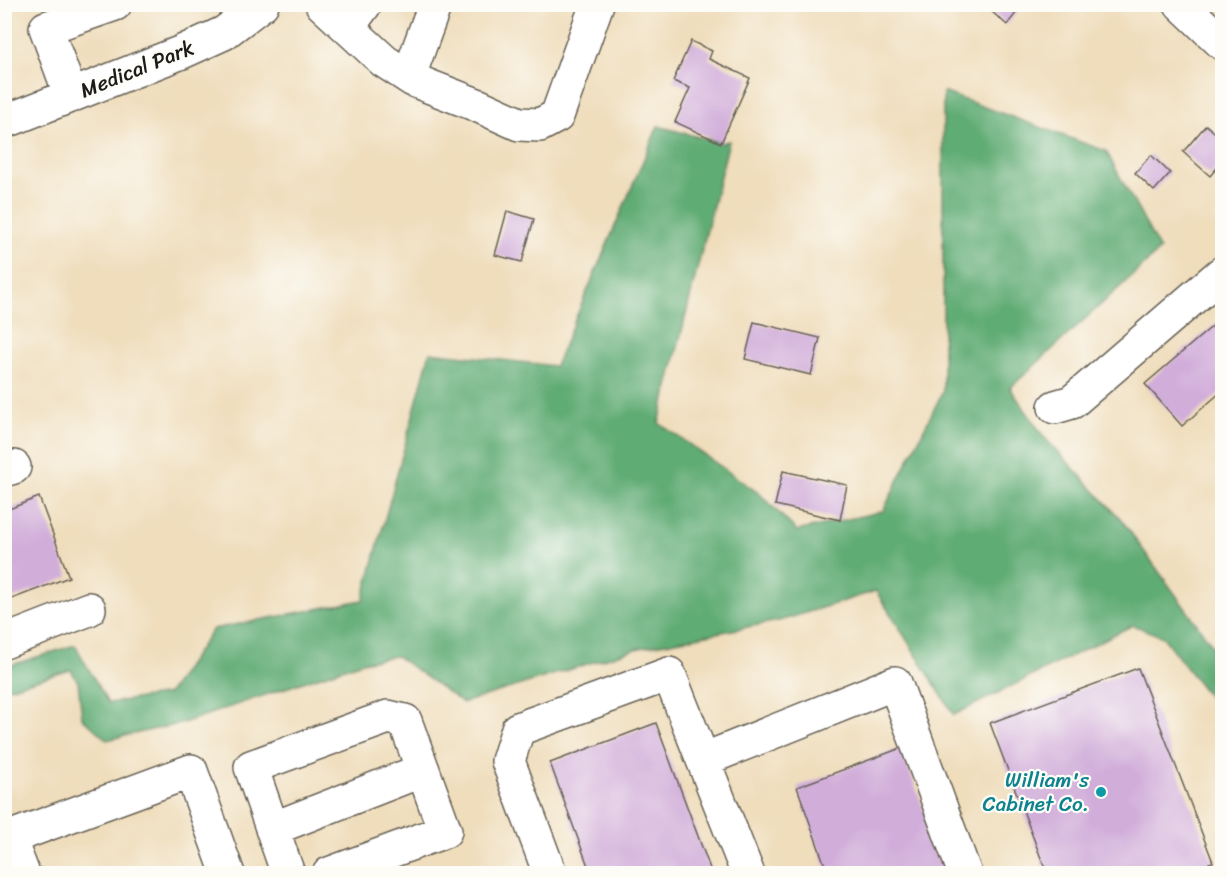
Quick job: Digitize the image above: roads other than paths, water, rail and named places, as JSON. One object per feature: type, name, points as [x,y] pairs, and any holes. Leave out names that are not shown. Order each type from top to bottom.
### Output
[{"type":"street","points":[[70,96],[46,28],[115,4]]},
{"type":"street","name":"Medical Park","points":[[4,122],[182,52],[224,33],[262,4]]},
{"type":"street","points":[[322,4],[356,16],[384,60],[413,80],[519,124],[540,125],[557,116],[597,4]]},
{"type":"street","points":[[409,76],[435,4]]},
{"type":"street","points":[[1181,4],[1222,43]]},
{"type":"street","points":[[1055,407],[1072,402],[1222,273]]},
{"type":"street","points":[[4,642],[89,609]]},
{"type":"street","points":[[550,873],[508,761],[518,729],[669,674],[748,873]]},
{"type":"street","points":[[703,760],[895,683],[965,873]]},
{"type":"street","points":[[288,873],[251,767],[388,717],[405,721],[445,831],[329,873]]},
{"type":"street","points":[[272,829],[423,770]]},
{"type":"street","points":[[23,873],[9,838],[191,771],[228,873]]},
{"type":"place","name":"William's Cabinet Co.","points":[[1101,792]]}]
